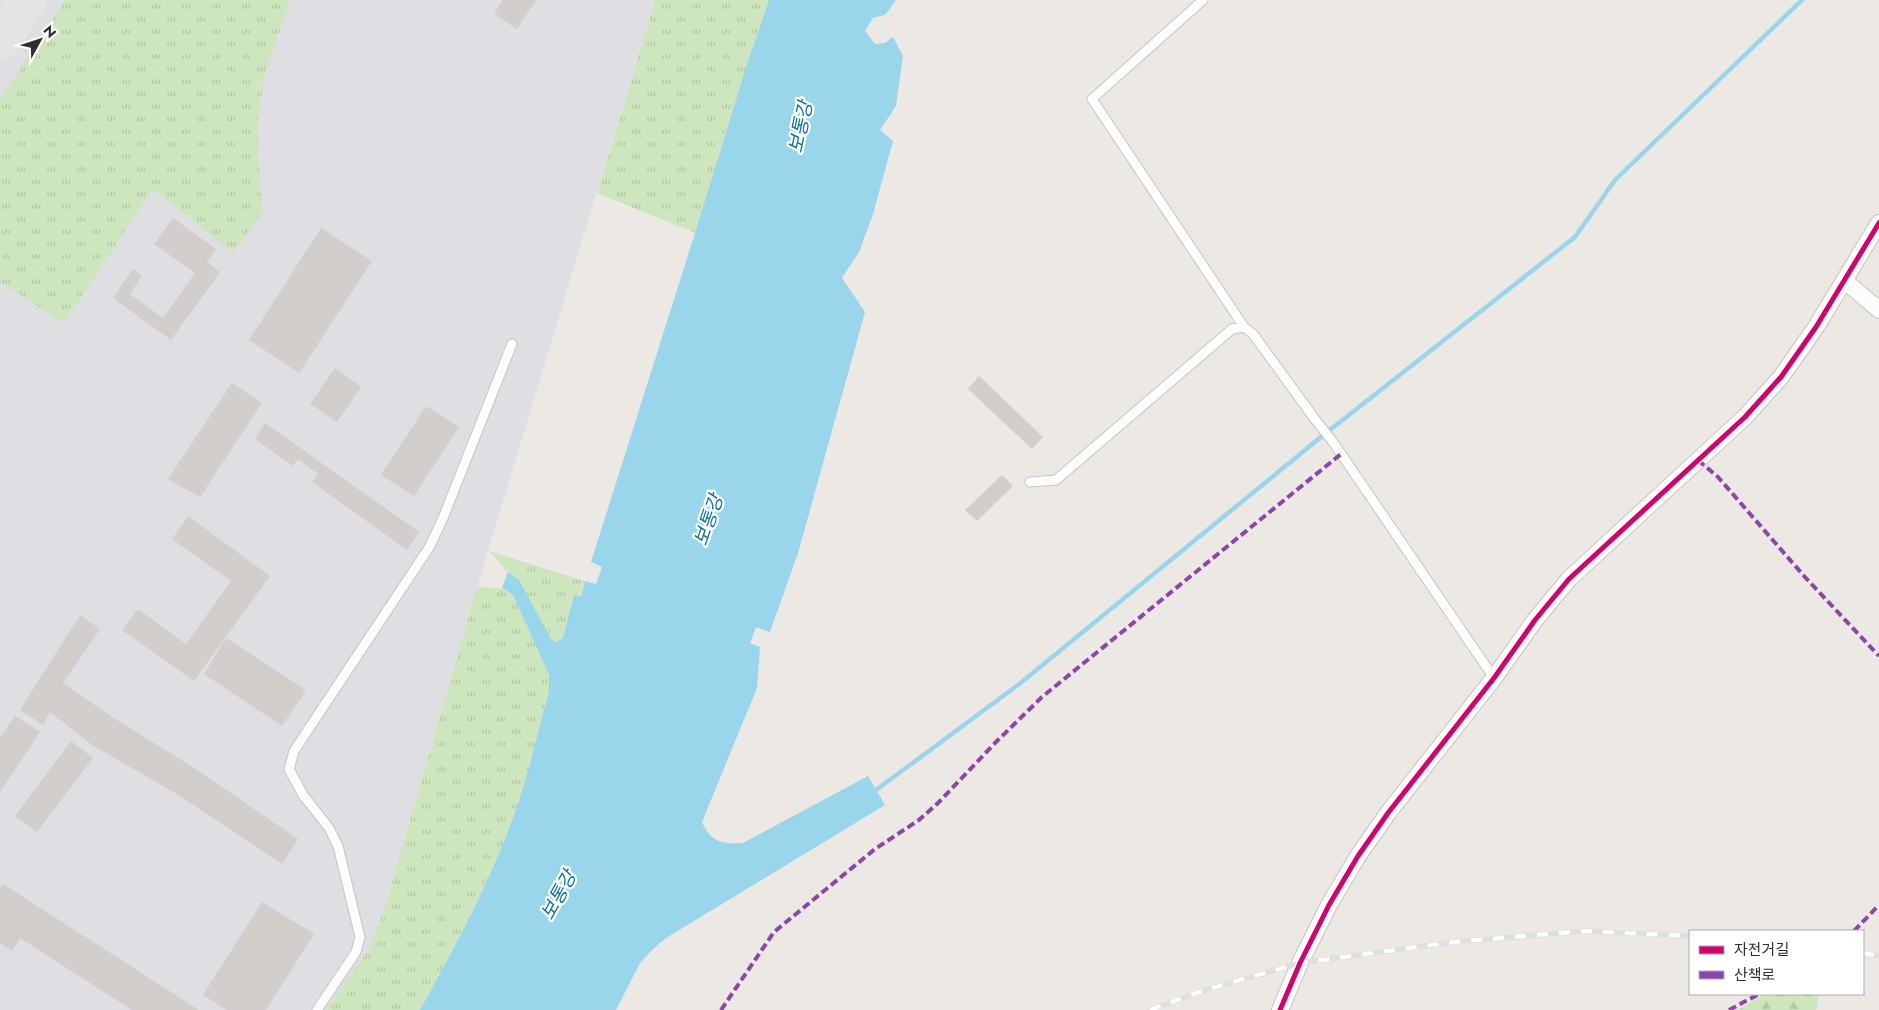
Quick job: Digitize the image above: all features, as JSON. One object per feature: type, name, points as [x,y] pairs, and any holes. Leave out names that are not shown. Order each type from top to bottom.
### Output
[{"type":"street","points":[[1280,1010],[1300,963],[1329,905],[1358,856],[1388,813],[1494,678],[1535,620],[1569,579],[1721,439],[1781,377],[1801,352],[1879,223]]},
{"type":"street","points":[[1845,281],[1879,310]]},
{"type":"lane","points":[[1203,0],[1092,99],[1244,327],[1253,334],[1333,442],[1494,678]]},
{"type":"lane","points":[[1030,482],[1056,480],[1232,329],[1244,327]]},
{"type":"lane","points":[[316,1010],[356,952],[360,937],[338,846],[329,828],[303,795],[289,769],[294,751],[430,546],[443,518],[512,344]]},
{"type":"shaded area","points":[[0,0],[655,0],[477,587],[386,904],[369,949],[326,1010],[0,1010]]},
{"type":"green space","points":[[65,0],[290,0],[264,77],[258,120],[258,162],[263,212],[233,253],[153,189],[64,323],[0,282],[0,100]]},
{"type":"green space","points":[[655,0],[769,0],[746,67],[695,233],[597,193]]},
{"type":"green space","points":[[489,551],[585,581],[580,596],[574,595],[563,638],[555,642],[551,639],[519,580],[508,572]]},
{"type":"green space","points":[[477,587],[502,588],[513,595],[549,675],[549,691],[515,812],[506,837],[472,912],[420,1010],[326,1010],[369,949],[386,904]]},
{"type":"green space","points":[[1762,995],[1819,995],[1816,1010],[1738,1010]]},
{"type":"water","name":"보통강","points":[[769,0],[896,0],[885,15],[873,18],[865,31],[875,44],[885,43],[893,37],[903,56],[896,106],[880,130],[893,141],[873,214],[859,252],[842,278],[865,312],[798,553],[770,632],[756,627],[750,643],[760,647],[757,688],[702,822],[709,834],[718,841],[743,843],[868,776],[885,805],[666,938],[640,963],[616,1010],[420,1010],[472,912],[506,837],[525,782],[549,691],[549,675],[513,595],[502,588],[508,572],[519,580],[551,639],[556,642],[563,638],[574,595],[581,596],[585,581],[596,584],[602,567],[591,562],[746,67]]},
{"type":"building","points":[[503,0],[536,0],[517,29],[494,14]]},
{"type":"building","points":[[173,218],[216,249],[207,262],[220,272],[171,340],[113,298],[133,269],[142,276],[130,294],[163,318],[195,273],[154,244]]},
{"type":"building","points":[[321,228],[372,261],[299,373],[249,340]]},
{"type":"building","points":[[335,368],[361,387],[337,422],[310,404]]},
{"type":"building","points":[[979,376],[1043,437],[1032,449],[968,389]]},
{"type":"building","points":[[232,383],[262,403],[200,497],[168,479]]},
{"type":"building","points":[[426,406],[459,427],[414,496],[381,475]]},
{"type":"building","points":[[265,423],[419,532],[407,550],[312,482],[318,474],[298,459],[293,466],[255,439]]},
{"type":"building","points":[[1002,475],[1013,486],[977,521],[965,510]]},
{"type":"building","points":[[188,516],[270,576],[194,681],[122,630],[138,609],[186,644],[231,581],[172,539]]},
{"type":"building","points":[[80,615],[100,629],[63,683],[109,715],[194,768],[298,839],[282,864],[175,793],[92,745],[50,712],[43,725],[20,710]]},
{"type":"building","points":[[226,638],[306,690],[282,726],[204,674]]},
{"type":"building","points":[[15,716],[40,732],[0,792],[0,738]]},
{"type":"building","points":[[71,741],[93,758],[37,832],[15,816]]},
{"type":"building","points":[[3,884],[199,1010],[132,1010],[20,938],[12,951],[0,943],[0,889]]},
{"type":"building","points":[[262,902],[314,934],[266,1010],[227,1010],[203,995]]},
{"type":"waterway","points":[[872,793],[1018,685],[1321,437],[1575,237],[1615,180],[1802,0]]},
{"type":"taxiway","points":[[0,42],[27,0]]},
{"type":"railway","points":[[1150,1010],[1205,990],[1300,963],[1454,942],[1584,931],[1689,936]]},
{"type":"railway","points":[[1864,953],[1879,956]]},
{"type":"marked path","points":[[721,1010],[774,932],[875,849],[919,820],[1042,697],[1341,454]]},
{"type":"marked path","points":[[1698,460],[1718,477],[1804,576],[1879,656]]},
{"type":"marked path","points":[[1855,930],[1879,905]]},
{"type":"marked path","points":[[1729,1010],[1757,995]]},
{"type":"cycle path","points":[[1280,1010],[1300,963],[1329,905],[1358,856],[1388,813],[1494,678],[1535,620],[1569,579],[1745,417],[1781,377],[1816,327],[1879,223]]}]
